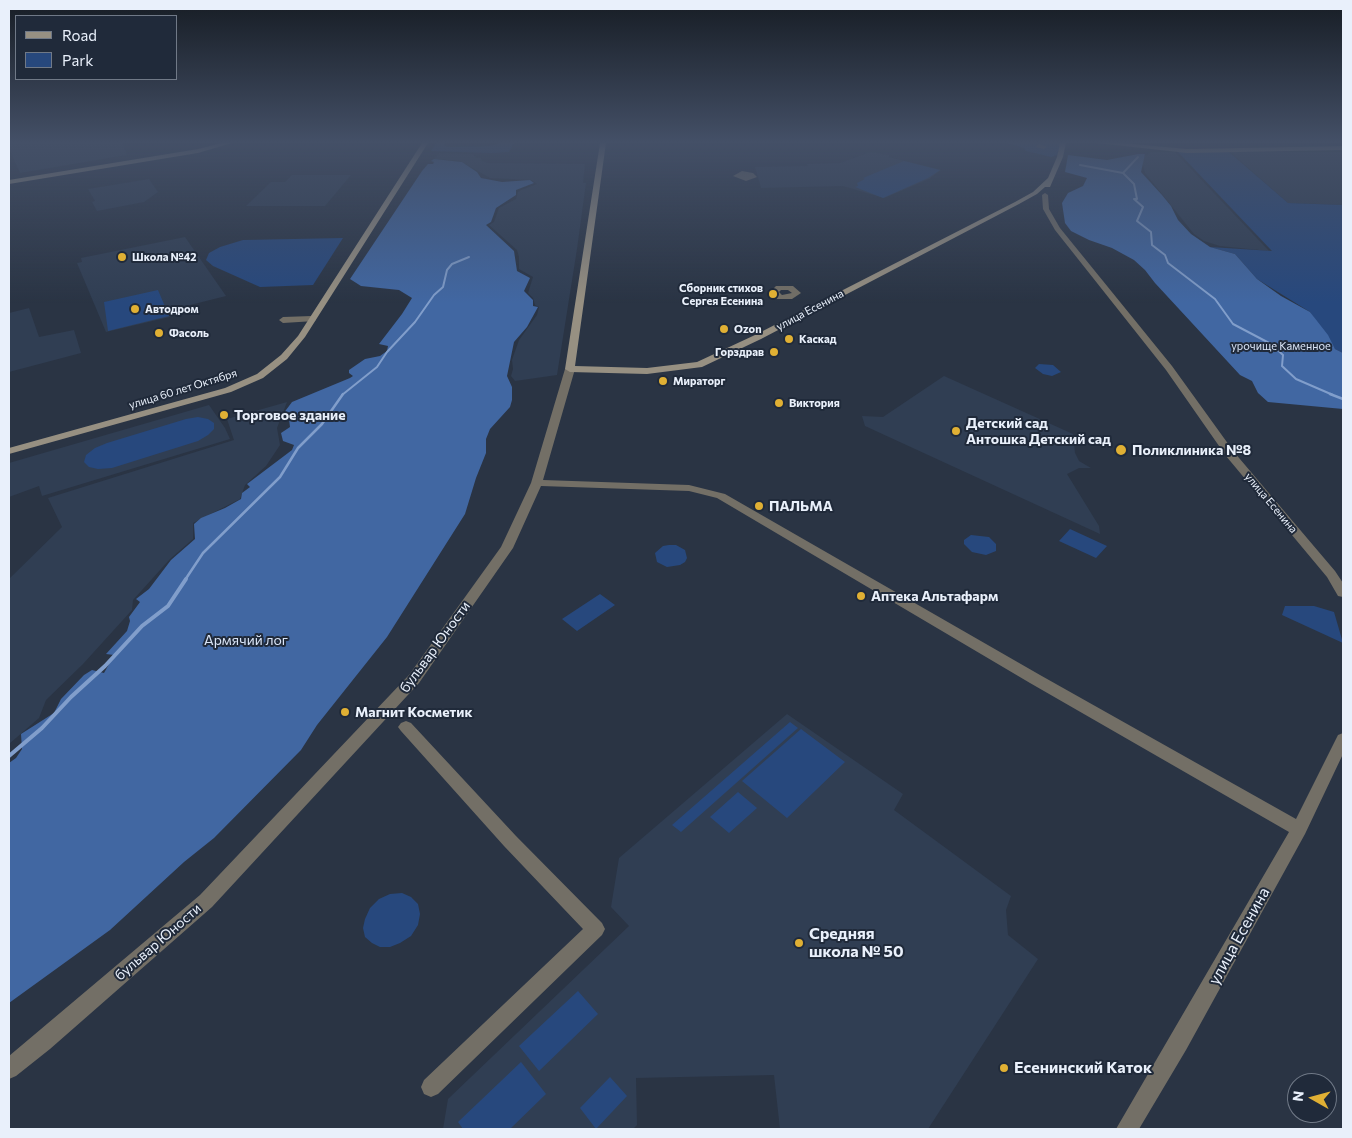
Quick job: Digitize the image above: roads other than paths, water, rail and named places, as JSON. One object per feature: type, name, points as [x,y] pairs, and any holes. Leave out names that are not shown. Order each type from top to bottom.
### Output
[{"type":"street","name":"улица 60 лет Октября","points":[[9,451],[228,390],[260,376],[284,357],[312,319],[391,196]]},
{"type":"street","name":"бульвар Юности","points":[[9,1069],[43,1042],[206,901],[414,680],[507,548],[538,483],[570,369],[595,196]]},
{"type":"street","name":"улица Есенина","points":[[570,369],[647,371],[699,365],[758,338],[1029,196]]},
{"type":"street","name":"улица Есенина","points":[[1045,196],[1046,210],[1057,229],[1169,368],[1230,454],[1330,574],[1343,593]]},
{"type":"street","points":[[282,320],[312,319]]},
{"type":"street","points":[[538,483],[689,488],[721,496],[1035,679],[1299,829]]},
{"type":"street","points":[[406,727],[510,841],[596,929],[431,1087]]},
{"type":"street","name":"улица Есенина","points":[[1128,1129],[1179,1043],[1299,829],[1343,739]]},
{"type":"waterway","points":[[1136,196],[1137,199],[1134,199],[1143,207],[1137,221],[1151,232],[1152,245],[1165,255],[1168,263],[1215,299],[1233,324],[1271,344],[1283,355],[1282,366],[1296,379],[1333,395]]},
{"type":"waterway","points":[[343,394],[377,367],[387,352],[415,322],[434,295],[443,287],[447,270],[452,264],[469,257]]},
{"type":"waterway","points":[[185,580],[203,553],[280,477],[298,448],[322,424],[343,394]]},
{"type":"waterway","points":[[1330,394],[1343,399]]},
{"type":"waterway","points":[[9,756],[42,728],[71,697],[105,666],[142,626],[168,606],[186,579]]},
{"type":"place","name":"Школа №42","points":[[122,257]]},
{"type":"place","name":"Сборник стихов Сергея Есенина","points":[[773,294]]},
{"type":"place","name":"Автодром","points":[[135,309]]},
{"type":"place","name":"Ozon","points":[[724,329]]},
{"type":"place","name":"Фасоль","points":[[159,333]]},
{"type":"place","name":"Каскад","points":[[789,339]]},
{"type":"place","name":"Горздрав","points":[[774,352]]},
{"type":"place","name":"Мираторг","points":[[663,381]]},
{"type":"place","name":"Виктория","points":[[779,403]]},
{"type":"place","name":"Торговое здание","points":[[224,415]]},
{"type":"place","name":"Детский сад Антошка Детский сад","points":[[956,431]]},
{"type":"place","name":"Поликлиника №8","points":[[1121,450]]},
{"type":"place","name":"ПАЛЬМА","points":[[759,506]]},
{"type":"place","name":"Аптека Альтафарм","points":[[861,596]]},
{"type":"place","name":"Магнит Косметик","points":[[345,712]]},
{"type":"place","name":"Средняя школа № 50","points":[[799,943]]},
{"type":"place","name":"Есенинский Каток","points":[[1004,1068]]},
{"type":"park label","name":"урочище Каменное","points":[[1281,346]]},
{"type":"park label","name":"Армячий лог","points":[[246,640]]}]
